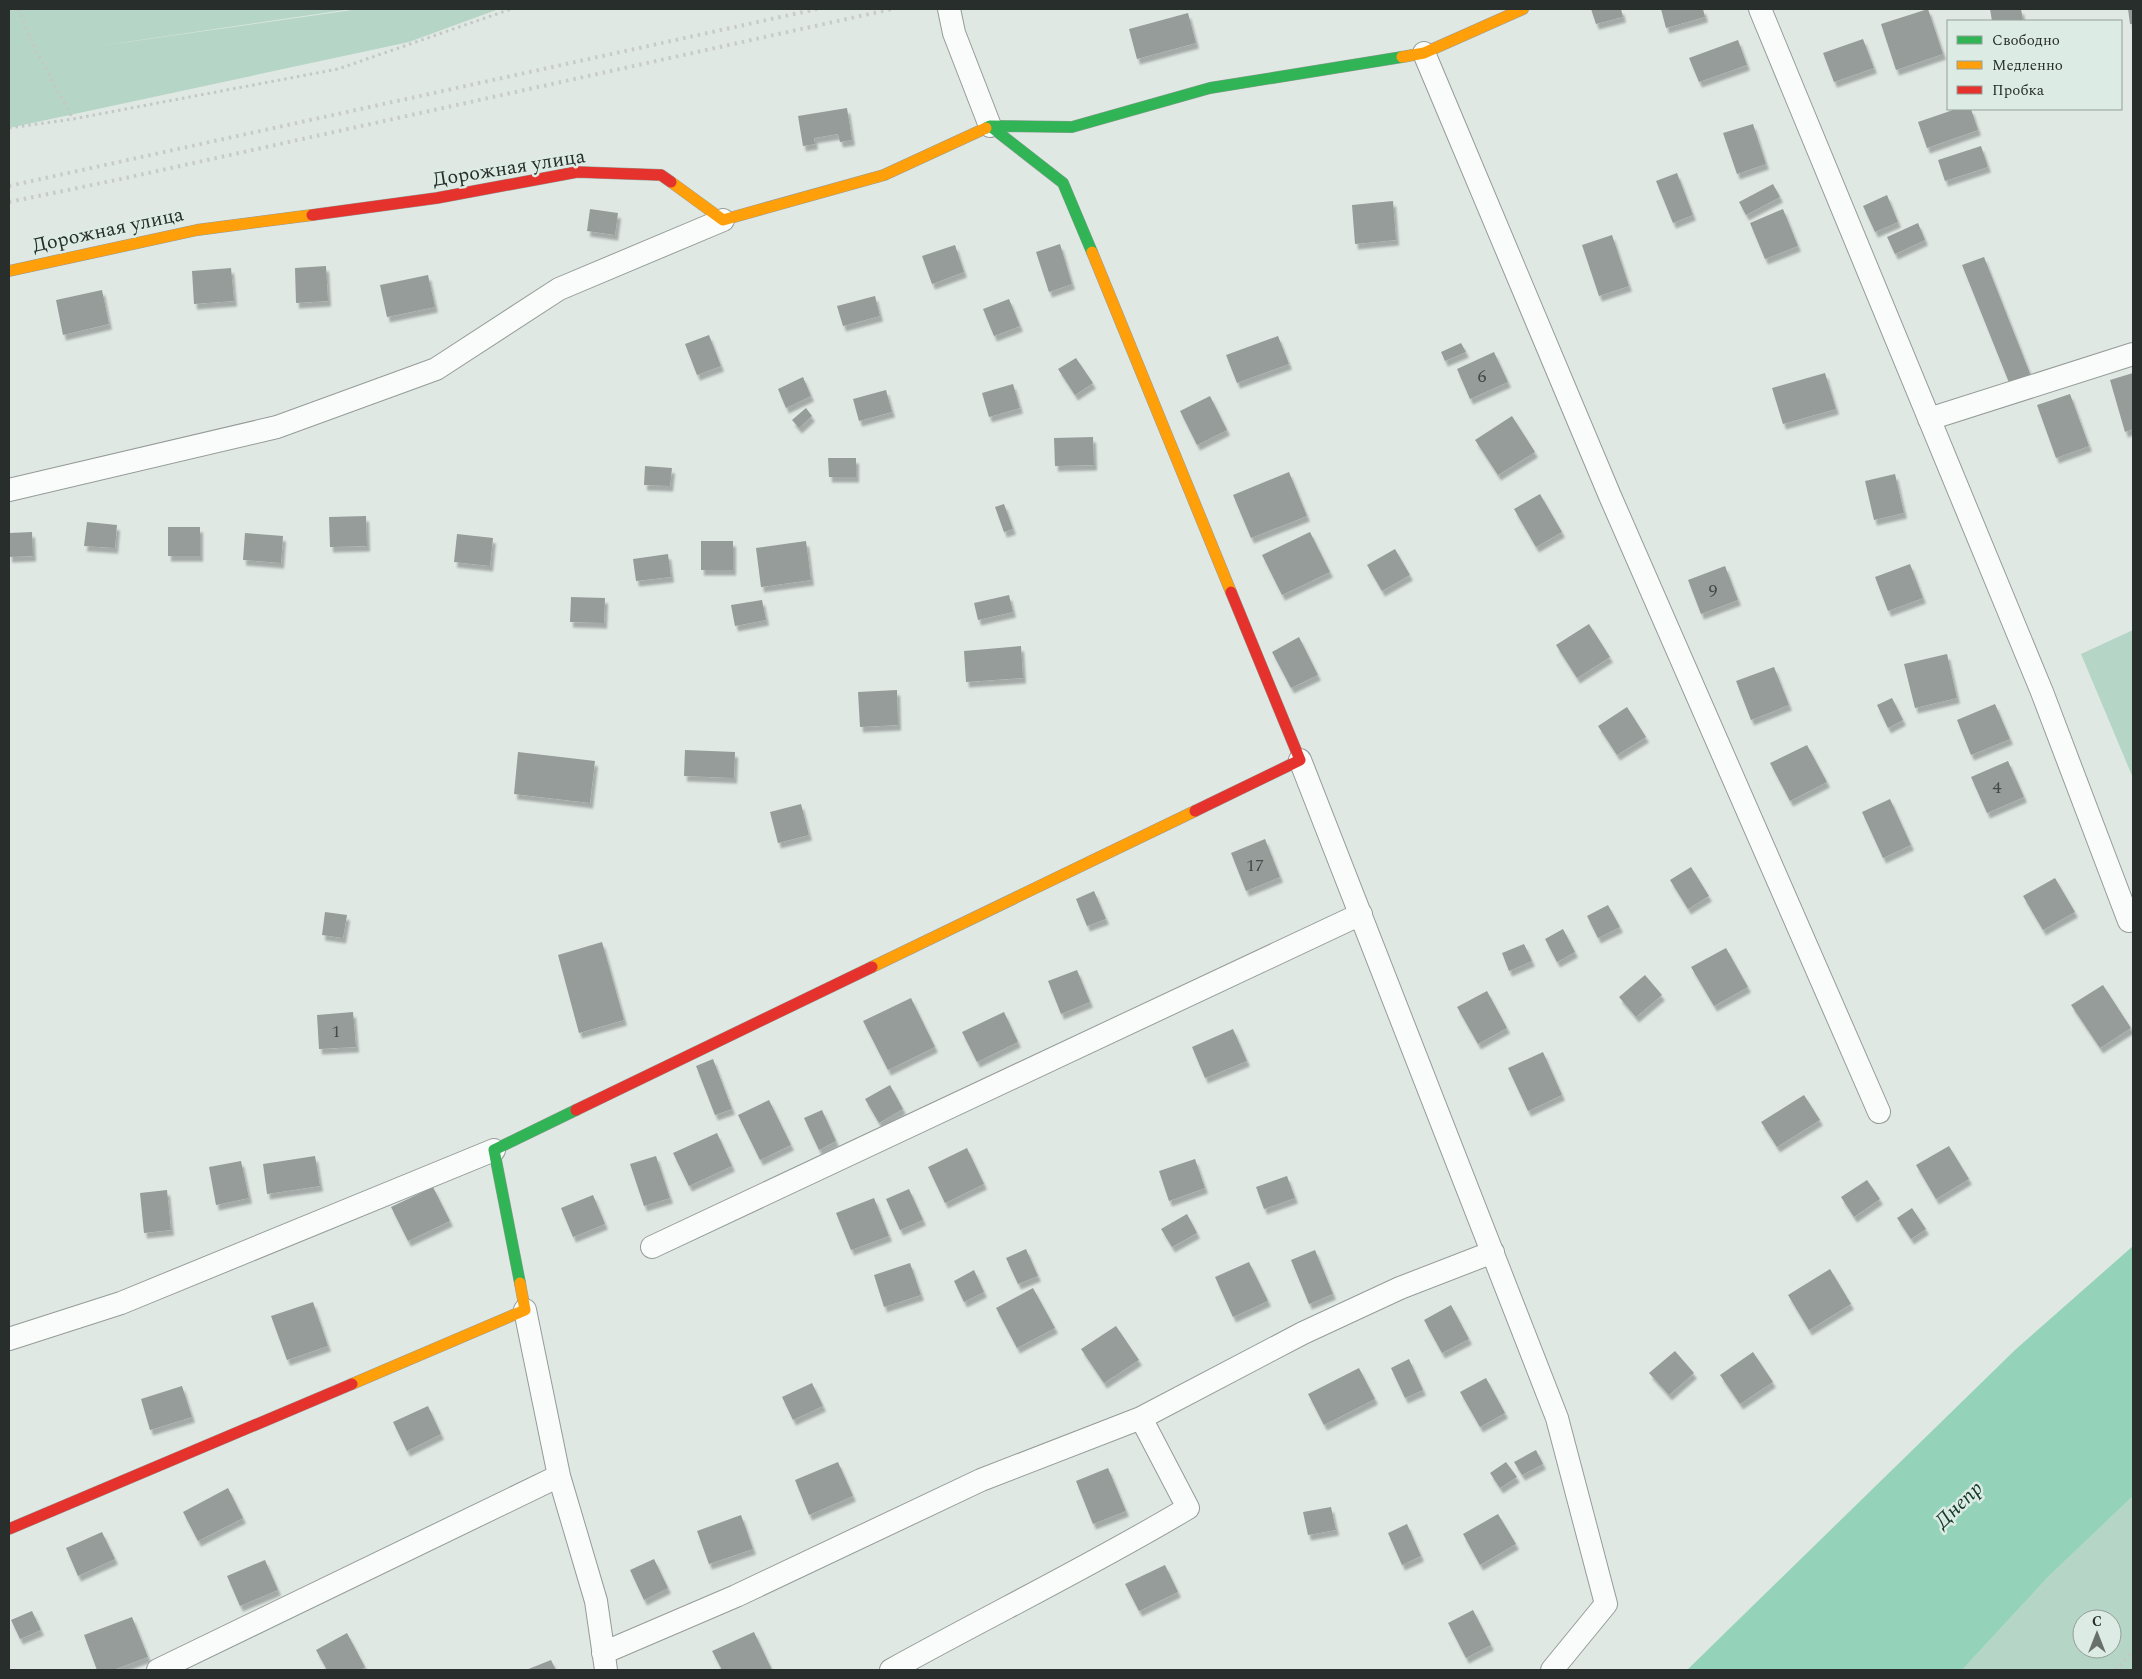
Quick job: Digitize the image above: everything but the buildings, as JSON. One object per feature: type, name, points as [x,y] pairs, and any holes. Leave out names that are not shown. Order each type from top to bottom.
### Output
[{"type":"street","points":[[949,9],[954,33],[990,126],[1063,183],[1300,760],[1557,1418],[1606,1604],[1552,1670]]},
{"type":"street","points":[[9,490],[277,427],[436,369],[559,289],[723,220],[884,175],[990,126],[1072,128],[1210,88],[1424,53],[1523,9]]},
{"type":"street","points":[[1760,9],[2042,692],[2129,921]]},
{"type":"street","points":[[1424,53],[1610,496],[1879,1112]]},
{"type":"street","name":"Дорожная улица","points":[[9,271],[197,230],[437,198],[577,172],[661,175],[723,220]]},
{"type":"street","points":[[1930,419],[2133,354]]},
{"type":"street","points":[[9,1339],[121,1303],[494,1150],[1300,760]]},
{"type":"street","points":[[652,1247],[1361,914]]},
{"type":"street","points":[[494,1150],[559,1476],[596,1601],[604,1661],[981,1480],[1141,1418],[1303,1333],[1400,1288],[1493,1252]]},
{"type":"street","points":[[9,1529],[526,1310]]},
{"type":"street","points":[[891,1670],[969,1626],[1125,1545],[1188,1508],[1141,1418]]},
{"type":"street","points":[[158,1670],[559,1476]]},
{"type":"path","points":[[18,9],[36,50],[73,120]]},
{"type":"path","points":[[9,128],[73,120],[338,69],[510,9]]},
{"type":"path","points":[[2114,1670],[2133,1651]]},
{"type":"shaded area","points":[[9,9],[352,9],[85,48],[359,9],[499,9],[409,42],[9,128]]},
{"type":"shaded area","points":[[2133,630],[2133,778],[2081,654]]},
{"type":"shaded area","points":[[2133,1496],[2133,1670],[1962,1670],[2048,1577]]},
{"type":"water","name":"Днепр","points":[[2133,1246],[2133,1496],[2048,1577],[1962,1670],[1687,1670],[2015,1350]]},
{"type":"railway","points":[[9,186],[817,9]]},
{"type":"railway","points":[[9,202],[892,9]]},
{"type":"traffic: fast","points":[[986,128],[990,126],[1072,127],[1210,88],[1402,57]]},
{"type":"traffic: fast","points":[[990,126],[1063,183],[1092,252]]},
{"type":"traffic: fast","points":[[520,1283],[494,1150],[576,1110]]},
{"type":"traffic: slow","points":[[1402,57],[1424,53],[1523,9]]},
{"type":"traffic: slow","points":[[671,182],[723,220],[884,175],[986,128]]},
{"type":"traffic: slow","points":[[9,271],[197,230],[312,215]]},
{"type":"traffic: slow","points":[[1092,252],[1231,592]]},
{"type":"traffic: slow","points":[[872,967],[1195,811]]},
{"type":"traffic: slow","points":[[352,1384],[525,1310],[520,1283]]},
{"type":"traffic: jam","points":[[312,215],[437,198],[577,172],[661,175],[671,182]]},
{"type":"traffic: jam","points":[[1195,811],[1300,760],[1231,592]]},
{"type":"traffic: jam","points":[[576,1110],[872,967]]},
{"type":"traffic: jam","points":[[9,1529],[352,1384]]}]
